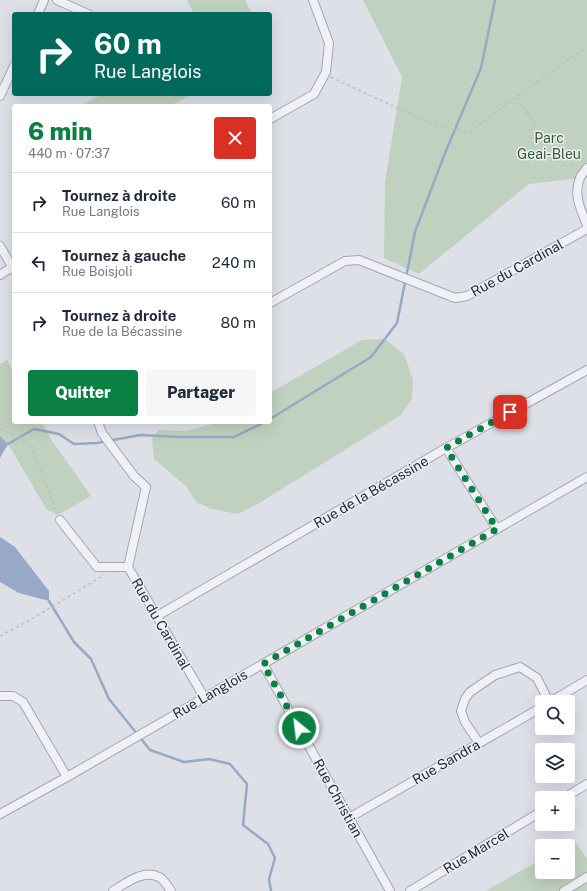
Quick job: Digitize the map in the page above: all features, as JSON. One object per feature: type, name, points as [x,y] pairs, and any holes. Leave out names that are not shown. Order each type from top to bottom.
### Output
[{"type":"street","points":[[39,12],[44,0]]},
{"type":"street","points":[[58,0],[84,12]]},
{"type":"street","points":[[272,118],[314,94],[326,72],[329,43],[312,0]]},
{"type":"street","points":[[0,96],[12,70]]},
{"type":"street","points":[[587,168],[580,178],[578,189],[578,203],[587,226]]},
{"type":"street","name":"Rue du Cardinal","points":[[272,302],[345,261],[359,260],[455,298],[467,296],[587,229]]},
{"type":"street","points":[[0,246],[12,266]]},
{"type":"street","points":[[0,275],[12,269]]},
{"type":"street","name":"Rue de la Bécassine","points":[[157,616],[446,448],[587,370]]},
{"type":"street","name":"Rue du Cardinal","points":[[99,424],[102,433],[134,476],[146,487],[128,567],[204,698]]},
{"type":"street","points":[[446,448],[497,529]]},
{"type":"street","name":"Rue Langlois","points":[[0,814],[67,777],[587,477]]},
{"type":"street","points":[[60,520],[97,567],[128,567]]},
{"type":"street","name":"Rue Christian","points":[[263,664],[390,891]]},
{"type":"street","points":[[479,743],[465,722],[461,711],[470,692],[495,675],[520,667],[537,678],[546,695]]},
{"type":"street","points":[[561,695],[587,680]]},
{"type":"street","points":[[0,696],[13,696],[23,702],[67,777]]},
{"type":"street","name":"Rue Sandra","points":[[349,818],[535,711]]},
{"type":"street","points":[[575,791],[587,784]]},
{"type":"street","name":"Rue Marcel","points":[[410,891],[535,815]]},
{"type":"street","points":[[113,891],[138,877],[148,874],[160,877],[171,891]]},
{"type":"street","points":[[564,891],[587,877]]},
{"type":"path","points":[[324,74],[433,125],[470,132],[577,54],[587,49]]},
{"type":"path","points":[[516,98],[537,126]]},
{"type":"path","points":[[0,429],[31,444],[60,520]]},
{"type":"path","points":[[0,636],[57,604],[104,575]]},
{"type":"green space","points":[[187,0],[245,0],[251,12],[193,12]]},
{"type":"green space","name":"Parc Geai-Bleu","points":[[363,0],[587,0],[587,168],[580,178],[529,184],[419,274],[384,258],[385,181],[402,77]]},
{"type":"green space","points":[[98,96],[189,96],[174,104],[84,104]]},
{"type":"green space","points":[[385,339],[404,354],[413,380],[412,399],[401,415],[256,505],[238,514],[212,509],[196,502],[186,486],[154,459],[152,439],[159,430],[187,431],[212,424],[272,424],[272,392],[362,340]]},
{"type":"green space","points":[[7,360],[12,369],[12,424],[43,424],[52,441],[91,496],[58,515],[47,510],[8,444],[0,436],[0,364]]},
{"type":"green space","points":[[575,841],[587,859],[587,891],[485,891],[535,863],[535,879],[575,879]]},
{"type":"water","points":[[0,436],[8,444],[0,458]]},
{"type":"water","points":[[0,537],[15,547],[49,591],[49,601],[19,593],[0,582]]},
{"type":"waterway","points":[[272,418],[371,357],[397,323],[415,232],[445,153],[481,68],[495,0]]},
{"type":"waterway","points":[[8,444],[34,429],[59,434],[74,444],[97,443],[140,435],[234,437],[261,424]]},
{"type":"waterway","points":[[49,601],[74,642],[91,659],[109,699],[150,750],[184,762],[209,759],[230,764],[247,784],[243,825],[268,844],[275,858],[269,879],[271,891]]},
{"type":"route","points":[[299,728],[263,664],[497,529],[446,448],[510,412]]}]
